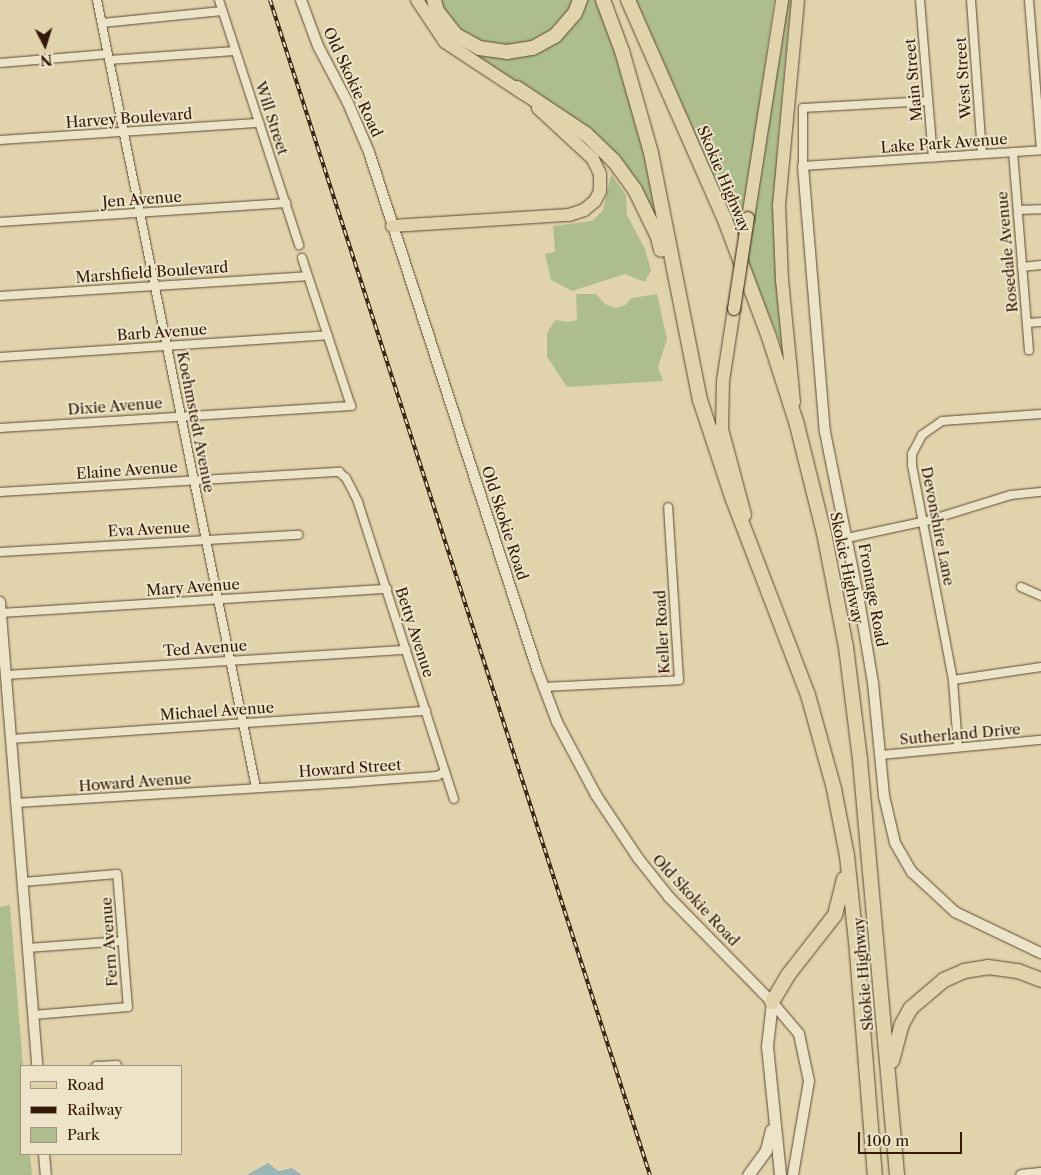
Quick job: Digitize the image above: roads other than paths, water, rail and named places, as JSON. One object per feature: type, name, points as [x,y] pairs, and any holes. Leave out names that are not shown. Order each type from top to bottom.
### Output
[{"type":"highway","points":[[434,0],[438,11],[456,35],[479,48],[507,52],[532,48],[555,36],[575,13],[580,0]]},
{"type":"highway","name":"Skokie Highway","points":[[603,0],[619,43],[651,153],[700,400],[732,497],[808,695],[834,789],[847,856],[875,1175]]},
{"type":"highway","name":"Skokie Highway","points":[[628,0],[725,220],[770,337],[797,425],[824,533],[852,685],[897,1175]]},
{"type":"highway","points":[[517,88],[586,134],[614,161],[635,190],[658,237],[683,348],[700,400]]},
{"type":"highway","points":[[772,1002],[788,975],[826,930],[839,904],[844,880],[833,809],[834,789]]},
{"type":"highway","points":[[890,1097],[891,1066],[902,1024],[911,1008],[932,988],[964,971],[988,967],[1018,970],[1041,980]]},
{"type":"main road","points":[[392,226],[570,215],[584,210],[595,201],[600,191],[600,174],[593,159],[517,88],[445,42],[417,0]]},
{"type":"main road","points":[[765,580],[727,457],[722,429],[723,381],[782,0]]},
{"type":"main road","points":[[797,425],[788,358],[780,205],[798,0]]},
{"type":"main road","points":[[789,88],[797,62],[806,0]]},
{"type":"main road","points":[[772,1002],[767,1046],[773,1121],[780,1175]]},
{"type":"main road","points":[[748,1175],[766,1150],[773,1121]]},
{"type":"main road","points":[[1021,1175],[1041,1174]]},
{"type":"street","name":"Koehmstedt Avenue","points":[[97,0],[256,788]]},
{"type":"street","name":"Will Street","points":[[219,0],[299,245]]},
{"type":"street","name":"Old Skokie Road","points":[[301,0],[318,46],[348,103],[369,152],[543,687],[577,762],[638,858],[670,897],[772,1002],[799,1034],[808,1066],[808,1092],[793,1175]]},
{"type":"street","name":"Main Street","points":[[920,0],[933,157]]},
{"type":"street","name":"West Street","points":[[971,0],[982,154]]},
{"type":"street","points":[[1029,0],[1041,150]]},
{"type":"street","points":[[102,24],[222,11]]},
{"type":"street","points":[[0,63],[235,51]]},
{"type":"street","points":[[803,166],[803,108],[928,101]]},
{"type":"street","name":"Harvey Boulevard","points":[[0,140],[259,123]]},
{"type":"street","name":"Lake Park Avenue","points":[[803,166],[1041,150]]},
{"type":"street","name":"Rosedale Avenue","points":[[1013,152],[1029,350]]},
{"type":"street","name":"Frontage Road","points":[[803,166],[826,432],[873,683],[889,823],[900,854],[912,872],[955,912],[1041,953]]},
{"type":"street","name":"Jen Avenue","points":[[0,222],[286,203]]},
{"type":"street","points":[[1018,210],[1041,209]]},
{"type":"street","points":[[302,258],[306,276],[326,335]]},
{"type":"street","points":[[1022,266],[1041,265]]},
{"type":"street","name":"Marshfield Boulevard","points":[[0,296],[306,276]]},
{"type":"street","points":[[1027,323],[1041,322]]},
{"type":"street","name":"Barb Avenue","points":[[0,357],[326,335]]},
{"type":"street","name":"Dixie Avenue","points":[[0,428],[181,415],[351,406],[326,335]]},
{"type":"street","name":"Devonshire Lane","points":[[958,747],[953,680],[912,465],[918,442],[927,430],[942,421],[1041,414]]},
{"type":"street","name":"Elaine Avenue","points":[[0,492],[326,471],[344,476]]},
{"type":"street","name":"Betty Avenue","points":[[344,476],[358,502],[454,799]]},
{"type":"street","points":[[847,538],[923,522],[1011,495],[1041,492]]},
{"type":"street","name":"Keller Road","points":[[543,687],[679,680],[668,507]]},
{"type":"street","name":"Eva Avenue","points":[[0,552],[299,535]]},
{"type":"street","points":[[1021,587],[1041,596]]},
{"type":"street","name":"Mary Avenue","points":[[1,613],[387,589]]},
{"type":"street","points":[[0,602],[38,1065]]},
{"type":"street","name":"Ted Avenue","points":[[6,675],[406,650]]},
{"type":"street","points":[[953,680],[1041,668]]},
{"type":"street","name":"Michael Avenue","points":[[11,739],[426,711]]},
{"type":"street","name":"Sutherland Drive","points":[[881,755],[1041,740]]},
{"type":"street","name":"Howard Street","points":[[256,788],[437,776],[445,772]]},
{"type":"street","name":"Howard Avenue","points":[[16,803],[256,788]]},
{"type":"street","name":"Fern Avenue","points":[[23,882],[117,874],[128,1007],[33,1015]]},
{"type":"street","points":[[28,948],[122,941]]},
{"type":"street","points":[[44,1155],[46,1175]]},
{"type":"water","points":[[268,1163],[278,1171],[292,1168],[302,1175],[247,1175]]},
{"type":"railway","points":[[270,0],[650,1175]]}]
